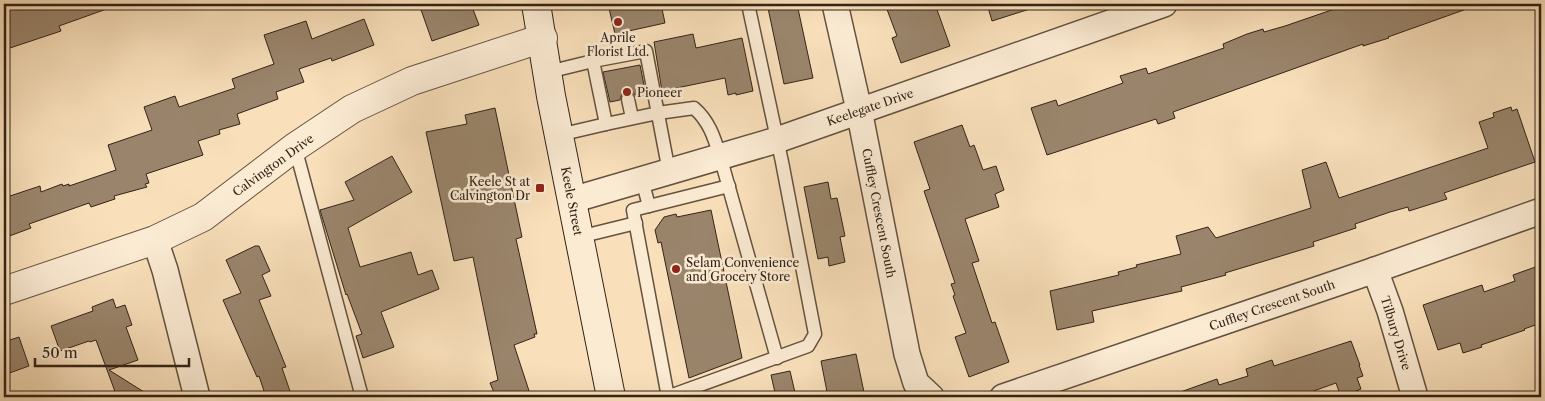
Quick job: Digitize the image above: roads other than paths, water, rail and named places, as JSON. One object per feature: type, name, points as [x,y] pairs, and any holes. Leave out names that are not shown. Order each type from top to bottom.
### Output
[{"type":"street","name":"Keele Street","points":[[536,4],[559,135],[611,397]]},
{"type":"street","name":"Cuffley Crescent South","points":[[836,4],[908,354],[916,383],[931,397]]},
{"type":"street","name":"Keelegate Drive","points":[[572,200],[777,140],[1164,4]]},
{"type":"street","name":"Calvington Drive","points":[[4,291],[155,240],[203,217],[295,147],[352,109],[412,81],[543,38]]},
{"type":"street","name":"Cuffley Crescent South","points":[[1002,397],[1375,270],[1541,211]]},
{"type":"street","points":[[155,240],[165,270],[197,397]]},
{"type":"street","name":"Tilbury Drive","points":[[1375,270],[1390,311],[1415,397]]},
{"type":"lane","points":[[729,186],[633,210],[667,397],[808,346],[815,334],[748,4]]},
{"type":"lane","points":[[548,72],[618,55],[646,51],[669,172]]},
{"type":"lane","points":[[618,55],[621,68]]},
{"type":"lane","points":[[593,61],[606,124]]},
{"type":"lane","points":[[628,99],[632,118]]},
{"type":"lane","points":[[559,135],[632,118],[694,108],[703,116],[713,134],[720,156],[776,358]]},
{"type":"lane","points":[[295,147],[362,397]]},
{"type":"lane","points":[[642,180],[649,206]]},
{"type":"lane","points":[[579,237],[636,223]]},
{"type":"place","name":"Aprile Florist Ltd.","points":[[618,22]]},
{"type":"place","name":"Pioneer","points":[[627,92]]},
{"type":"place","name":"Keele St at Calvington Dr","points":[[540,188]]},
{"type":"place","name":"Selam Convenience and Grocery Store","points":[[676,269]]}]
